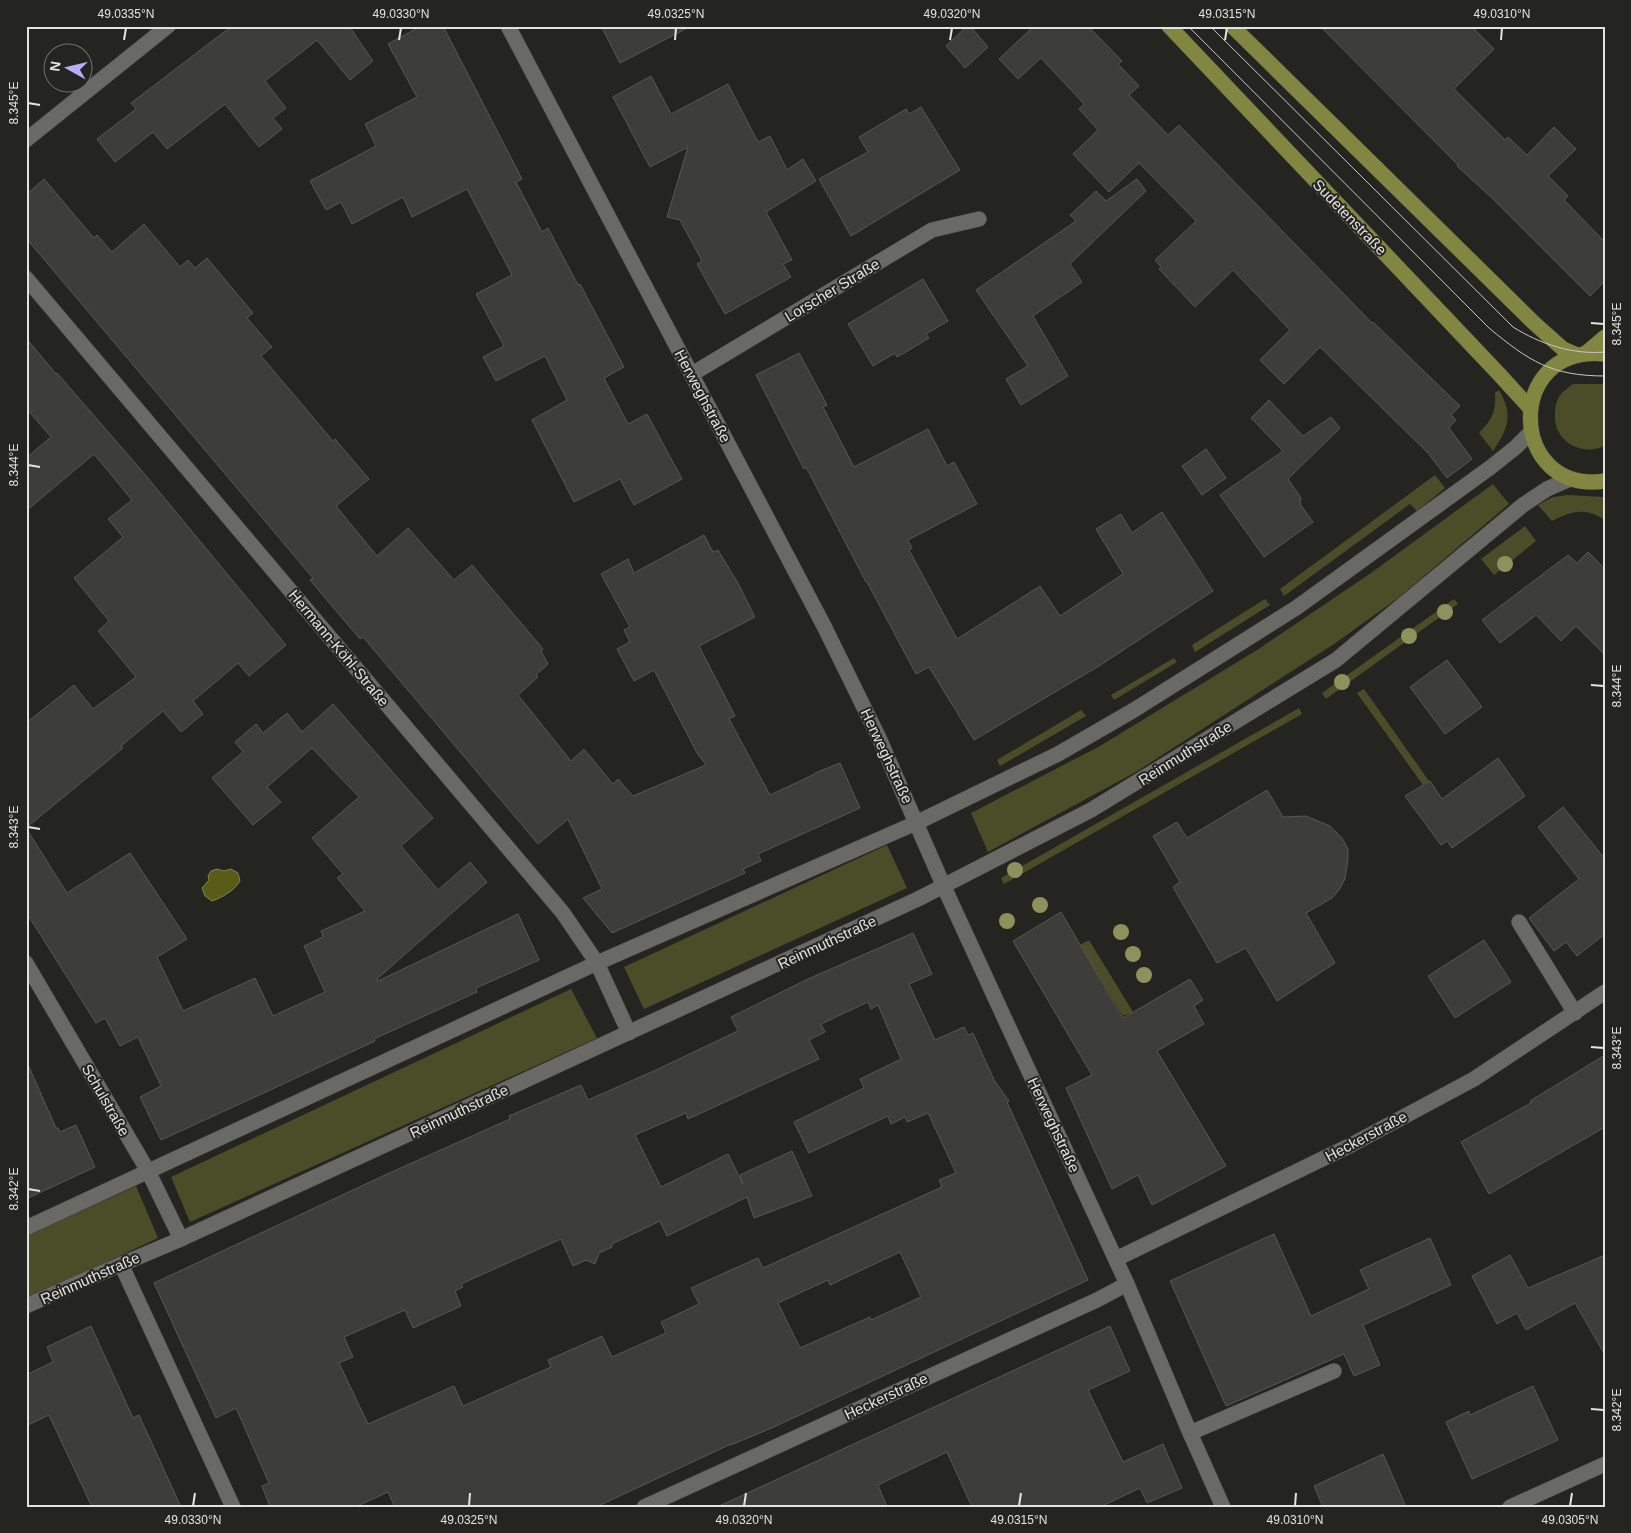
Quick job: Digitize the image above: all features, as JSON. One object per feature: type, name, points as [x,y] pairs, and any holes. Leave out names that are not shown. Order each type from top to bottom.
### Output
[{"type":"main road","name":"Sudetenstraße","points":[[1169,26],[1530,408]]},
{"type":"main road","points":[[1232,26],[1534,323],[1563,349],[1582,354],[1605,354]]},
{"type":"main road","points":[[1605,337],[1582,354],[1563,360],[1544,377],[1532,397],[1530,408],[1531,432],[1534,444],[1541,456],[1559,473],[1570,479],[1605,482]]},
{"type":"street","points":[[26,140],[168,26]]},
{"type":"street","name":"Herweghstraße","points":[[508,26],[824,626],[879,738],[944,887],[1128,1284],[1223,1507]]},
{"type":"street","name":"Lorscher Straße","points":[[692,374],[932,230],[979,219]]},
{"type":"street","name":"Hermann-Köhl-Straße","points":[[26,278],[563,913],[597,963],[629,1033]]},
{"type":"street","points":[[26,1228],[597,963],[916,823],[1058,754],[1134,710],[1288,613],[1491,467],[1531,432]]},
{"type":"street","name":"Reinmuthstraße","points":[[26,1306],[181,1239],[944,887],[1091,810],[1336,660],[1523,505],[1547,489],[1570,479]]},
{"type":"street","points":[[1519,922],[1575,1012]]},
{"type":"street","name":"Schulstraße","points":[[26,963],[148,1171],[181,1239]]},
{"type":"street","name":"Heckerstraße","points":[[1116,1259],[1272,1184],[1474,1079],[1605,992]]},
{"type":"street","points":[[121,1264],[232,1507]]},
{"type":"street","name":"Heckerstraße","points":[[644,1507],[1097,1300],[1128,1284]]},
{"type":"street","points":[[1190,1433],[1334,1371]]},
{"type":"street","points":[[1510,1507],[1605,1464]]},
{"type":"green space","points":[[1573,384],[1605,384],[1605,446],[1596,449],[1577,447],[1570,444],[1558,431],[1555,422],[1556,403],[1562,393]]},
{"type":"green space","points":[[1499,390],[1504,399],[1508,414],[1505,429],[1493,451],[1479,433],[1492,415],[1495,406],[1495,393]]},
{"type":"green space","points":[[1435,475],[1445,488],[1417,511],[1410,504],[1284,596],[1280,589]]},
{"type":"green space","points":[[1493,484],[1509,504],[1398,598],[1334,644],[1136,772],[988,852],[971,813],[1100,746],[1257,650],[1371,573]]},
{"type":"green space","points":[[1567,495],[1605,497],[1605,520],[1591,513],[1578,512],[1552,521],[1538,505],[1553,497]]},
{"type":"green space","points":[[1525,526],[1536,541],[1494,575],[1481,559]]},
{"type":"green space","points":[[1265,599],[1270,605],[1195,652],[1192,645]]},
{"type":"green space","points":[[1454,599],[1458,604],[1326,699],[1322,693]]},
{"type":"green space","points":[[1174,658],[1177,662],[1114,700],[1111,695]]},
{"type":"green space","points":[[1364,689],[1429,781],[1423,785],[1357,693]]},
{"type":"green space","points":[[1299,708],[1302,714],[1004,884],[1001,878]]},
{"type":"green space","points":[[1081,710],[1086,716],[1000,766],[997,760]]},
{"type":"green space","points":[[887,845],[907,888],[644,1009],[624,967]]},
{"type":"green space","points":[[1089,940],[1133,1012],[1123,1016],[1080,945]]},
{"type":"green space","points":[[571,989],[597,1038],[190,1222],[171,1177]]},
{"type":"green space","points":[[136,1186],[158,1238],[26,1300],[26,1236]]},
{"type":"shaded area","points":[[217,869],[224,871],[231,869],[238,873],[240,881],[228,893],[212,901],[205,896],[202,888],[209,880],[208,876],[211,871]]},
{"type":"building","points":[[232,26],[349,26],[373,61],[350,80],[317,40],[265,81],[286,108],[273,118],[282,129],[259,147],[225,104],[167,149],[153,132],[115,162],[97,139],[136,109],[131,103]]},
{"type":"building","points":[[421,26],[443,26],[522,179],[516,182],[542,232],[548,228],[624,367],[604,378],[628,424],[647,414],[682,479],[634,505],[620,479],[574,502],[532,420],[567,400],[545,356],[496,381],[483,357],[504,346],[476,294],[512,275],[467,189],[412,217],[403,197],[352,224],[341,202],[326,210],[310,181],[376,146],[365,124],[417,97],[388,44]]},
{"type":"building","points":[[601,26],[691,26],[620,63]]},
{"type":"building","points":[[967,26],[970,26],[988,47],[965,68],[946,46]]},
{"type":"building","points":[[1034,26],[1088,26],[1122,61],[1118,64],[1139,86],[1129,95],[1168,135],[1179,125],[1372,323],[1460,406],[1451,415],[1456,420],[1449,428],[1472,459],[1447,478],[1428,453],[1320,347],[1284,384],[1260,360],[1290,330],[1233,270],[1195,307],[1159,269],[1161,267],[1155,260],[1196,221],[1139,163],[1109,192],[1073,154],[1098,130],[1079,109],[1084,104],[1041,58],[1018,79],[999,59]]},
{"type":"building","points":[[1320,26],[1471,26],[1494,49],[1454,89],[1505,140],[1508,137],[1527,155],[1554,127],[1576,149],[1548,176],[1568,196],[1564,200],[1605,242],[1605,281],[1590,296],[1492,198],[1457,166]]},
{"type":"building","points":[[651,76],[671,114],[728,84],[758,142],[770,136],[787,170],[803,159],[816,181],[766,212],[792,260],[783,264],[791,277],[725,314],[697,264],[702,261],[680,220],[667,217],[688,147],[650,167],[613,97]]},
{"type":"building","points":[[921,107],[960,170],[851,236],[819,179],[868,152],[859,137],[906,109],[909,114]]},
{"type":"building","points":[[44,179],[94,238],[97,235],[112,252],[144,224],[180,267],[188,260],[195,268],[207,258],[253,313],[247,318],[272,347],[261,356],[333,441],[335,439],[369,479],[336,506],[377,556],[408,528],[454,580],[472,565],[543,649],[541,651],[548,664],[536,675],[538,677],[518,695],[571,761],[584,749],[613,784],[618,779],[633,796],[706,765],[697,753],[654,670],[634,681],[617,649],[630,642],[624,630],[630,627],[601,574],[628,559],[634,573],[704,535],[713,552],[718,550],[755,617],[699,646],[735,716],[729,719],[770,795],[840,763],[860,808],[758,854],[761,861],[743,869],[745,873],[612,933],[583,898],[602,889],[568,819],[538,844],[363,637],[360,639],[310,580],[313,578],[26,238],[26,195]]},
{"type":"building","points":[[1137,179],[1146,191],[1070,264],[1082,282],[1033,316],[1068,376],[1021,405],[1006,379],[1028,366],[976,290],[1076,221],[1070,215],[1096,191],[1106,201]]},
{"type":"building","points":[[923,279],[948,321],[926,334],[929,338],[911,349],[897,357],[895,353],[873,366],[848,324]]},
{"type":"building","points":[[26,338],[142,471],[286,645],[249,676],[238,663],[193,701],[203,714],[181,732],[163,711],[121,746],[123,748],[26,828],[26,723],[74,685],[93,709],[136,677],[98,631],[109,621],[74,578],[123,537],[108,519],[132,500],[94,454],[26,511],[26,458],[51,437],[26,408]]},
{"type":"building","points":[[799,353],[827,405],[823,407],[854,467],[928,429],[947,466],[954,462],[977,504],[908,540],[912,548],[909,550],[957,639],[1040,586],[1060,616],[1123,574],[1096,529],[1121,514],[1132,533],[1162,512],[1213,591],[1099,666],[974,740],[929,667],[916,674],[806,467],[804,469],[756,375]]},
{"type":"building","points":[[1269,400],[1303,436],[1331,417],[1340,428],[1288,479],[1301,498],[1300,504],[1313,522],[1264,557],[1220,495],[1283,451],[1251,418]]},
{"type":"building","points":[[1206,449],[1226,478],[1202,495],[1182,466]]},
{"type":"building","points":[[1588,552],[1605,569],[1605,655],[1576,626],[1561,641],[1536,615],[1500,643],[1482,620],[1568,555],[1577,563]]},
{"type":"building","points":[[1447,660],[1482,707],[1445,734],[1410,687]]},
{"type":"building","points":[[333,704],[433,818],[401,846],[438,890],[470,862],[487,882],[377,979],[378,981],[518,914],[539,960],[476,988],[477,992],[374,1039],[375,1041],[161,1140],[140,1097],[161,1086],[138,1037],[120,1046],[105,1018],[96,1023],[26,912],[26,828],[67,893],[130,853],[187,939],[157,957],[183,1011],[255,978],[273,1016],[325,992],[304,946],[323,937],[321,931],[365,911],[337,878],[343,874],[312,838],[359,797],[312,748],[267,787],[281,802],[253,825],[212,778],[243,752],[235,742],[256,724],[263,733],[287,713],[302,732]]},
{"type":"building","points":[[1498,758],[1525,796],[1452,848],[1447,841],[1441,845],[1405,796],[1430,781],[1442,799]]},
{"type":"building","points":[[1267,790],[1283,817],[1306,816],[1330,826],[1342,838],[1348,849],[1345,879],[1339,890],[1332,898],[1306,913],[1335,963],[1277,1001],[1246,948],[1217,963],[1173,887],[1180,882],[1153,836],[1177,822],[1187,838]]},
{"type":"building","points":[[1563,807],[1605,859],[1605,934],[1577,956],[1566,942],[1554,951],[1529,918],[1579,879],[1538,827]]},
{"type":"building","points":[[1061,912],[1123,1018],[1190,979],[1203,1000],[1194,1006],[1204,1024],[1157,1051],[1226,1166],[1152,1205],[1138,1175],[1112,1189],[1066,1088],[1092,1075],[1013,941]]},
{"type":"building","points":[[913,933],[932,974],[909,984],[935,1040],[964,1027],[968,1035],[973,1033],[994,1080],[1009,1101],[1007,1102],[1088,1280],[774,1427],[731,1444],[596,1507],[395,1507],[388,1492],[355,1507],[270,1507],[262,1486],[269,1483],[236,1408],[216,1418],[154,1283],[510,1119],[509,1116],[581,1085],[588,1100],[658,1069],[738,1031],[731,1017],[808,979]],"holes":[[[868,1002],[871,1009],[878,1005],[901,1059],[860,1079],[864,1088],[794,1122],[809,1153],[888,1116],[891,1124],[905,1117],[907,1122],[928,1113],[956,1173],[939,1180],[942,1187],[763,1268],[758,1258],[691,1288],[699,1304],[661,1322],[666,1333],[612,1357],[602,1336],[548,1360],[551,1367],[463,1406],[454,1386],[368,1424],[339,1363],[353,1357],[344,1337],[405,1310],[413,1328],[461,1306],[455,1291],[463,1287],[461,1284],[561,1239],[573,1266],[586,1260],[595,1264],[599,1253],[612,1247],[612,1244],[660,1221],[667,1236],[747,1197],[754,1218],[812,1196],[792,1151],[740,1175],[743,1184],[728,1154],[661,1187],[635,1135],[686,1113],[688,1119],[819,1059],[809,1040],[825,1032],[821,1024]],[[900,1252],[921,1297],[871,1320],[870,1317],[800,1348],[778,1303],[828,1280],[830,1285]]]},
{"type":"building","points":[[1484,940],[1511,982],[1455,1018],[1428,976]]},
{"type":"building","points":[[1605,1055],[1605,1127],[1489,1194],[1461,1142],[1531,1103],[1530,1101]]},
{"type":"building","points":[[26,1060],[56,1128],[60,1132],[76,1125],[95,1167],[26,1199]]},
{"type":"building","points":[[1274,1234],[1311,1316],[1369,1289],[1360,1270],[1430,1238],[1451,1285],[1363,1325],[1380,1365],[1354,1376],[1344,1354],[1226,1406],[1170,1281]]},
{"type":"building","points":[[1510,1255],[1528,1288],[1605,1255],[1605,1355],[1575,1303],[1526,1330],[1517,1313],[1497,1324],[1472,1276]]},
{"type":"building","points":[[91,1326],[133,1418],[139,1415],[181,1507],[92,1507],[49,1415],[26,1426],[26,1375],[53,1362],[47,1347]]},
{"type":"building","points":[[1110,1326],[1130,1371],[1088,1390],[1123,1462],[1163,1444],[1182,1488],[1147,1503],[1140,1488],[1100,1507],[972,1507],[947,1452],[878,1485],[887,1507],[717,1507]]},
{"type":"building","points":[[1533,1386],[1558,1440],[1472,1479],[1446,1422],[1469,1411],[1470,1415]]},
{"type":"building","points":[[1383,1454],[1406,1507],[1323,1507],[1314,1486]]},
{"type":"tram line","points":[[1188,26],[1489,328],[1529,358],[1555,370],[1605,376]]},
{"type":"tram line","points":[[1210,26],[1513,327],[1557,347],[1581,352],[1605,352]]}]
